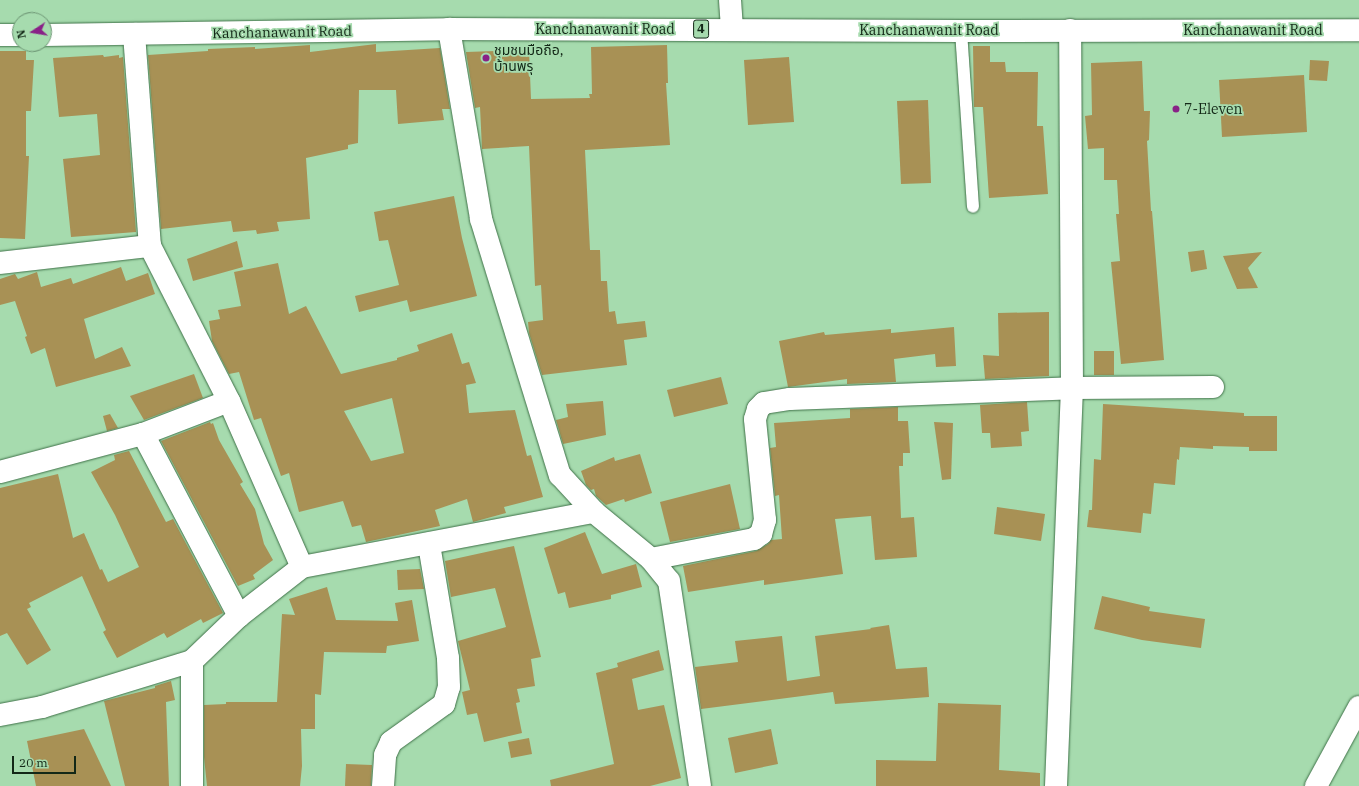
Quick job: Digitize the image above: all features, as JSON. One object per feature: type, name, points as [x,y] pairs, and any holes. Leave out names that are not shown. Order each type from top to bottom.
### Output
[{"type":"main road","points":[[730,0],[732,29]]},
{"type":"main road","points":[[449,29],[481,219],[560,475],[594,512],[651,559],[669,581],[700,786]]},
{"type":"main road","name":"Kanchanawanit Road","points":[[52,35],[449,29],[961,31],[1359,30]]},
{"type":"main road","points":[[1056,786],[1072,388],[1070,30]]},
{"type":"main road","points":[[134,34],[150,246],[229,400],[302,567]]},
{"type":"main road","points":[[0,35],[12,35]]},
{"type":"main road","points":[[0,263],[150,246]]},
{"type":"main road","points":[[651,559],[754,539],[761,534],[764,520],[755,419],[758,409],[764,403],[790,399],[1072,388],[1213,386]]},
{"type":"main road","points":[[0,472],[143,434],[229,400]]},
{"type":"main road","points":[[143,434],[239,616]]},
{"type":"main road","points":[[0,715],[42,707],[192,661],[239,616],[302,567],[594,512]]},
{"type":"main road","points":[[383,786],[385,755],[391,742],[444,704],[449,687],[448,658],[429,544]]},
{"type":"main road","points":[[192,661],[192,786]]},
{"type":"main road","points":[[1316,786],[1359,707]]},
{"type":"lane","points":[[961,31],[973,207]]},
{"type":"building","points":[[376,44],[376,52],[440,48],[450,109],[442,109],[444,120],[398,124],[396,90],[359,90],[358,143],[348,145],[348,149],[306,158],[310,219],[277,222],[279,231],[257,234],[256,230],[233,232],[231,221],[161,229],[148,55],[208,51],[208,49],[255,47],[255,49],[310,45],[310,52]]},
{"type":"building","points":[[667,45],[668,83],[666,83],[670,145],[585,150],[590,250],[600,250],[601,281],[607,281],[609,312],[615,311],[617,324],[645,321],[647,337],[624,340],[627,365],[542,375],[529,333],[528,322],[543,320],[541,285],[535,286],[529,146],[482,149],[480,107],[475,108],[466,52],[529,50],[531,99],[590,98],[589,94],[592,94],[591,47]]},
{"type":"building","points":[[973,46],[990,46],[990,62],[1005,62],[1006,72],[1038,72],[1037,126],[1043,126],[1048,194],[989,198],[983,107],[974,107]]},
{"type":"building","points":[[0,51],[26,52],[26,60],[34,60],[31,111],[26,111],[26,156],[29,156],[25,239],[0,238]]},
{"type":"building","points":[[103,55],[104,57],[119,55],[119,58],[123,57],[136,232],[71,237],[63,159],[100,155],[97,114],[59,117],[53,58]]},
{"type":"building","points":[[789,57],[794,122],[748,125],[744,60]]},
{"type":"building","points":[[1310,60],[1329,61],[1327,81],[1309,80]]},
{"type":"building","points":[[1142,61],[1144,111],[1150,111],[1149,140],[1147,141],[1151,211],[1164,360],[1121,364],[1111,262],[1120,261],[1116,214],[1119,214],[1117,180],[1104,180],[1104,148],[1088,149],[1085,116],[1092,115],[1091,63]]},
{"type":"building","points":[[1304,75],[1307,132],[1222,137],[1219,80]]},
{"type":"building","points":[[928,100],[931,183],[901,184],[897,101]]},
{"type":"building","points":[[454,196],[462,238],[477,296],[410,312],[407,300],[359,312],[355,296],[399,285],[388,240],[379,241],[374,212]]},
{"type":"building","points":[[237,241],[243,267],[193,281],[187,259]]},
{"type":"building","points":[[1204,250],[1207,269],[1191,272],[1188,252]]},
{"type":"building","points":[[1262,252],[1248,268],[1258,288],[1237,289],[1223,256]]},
{"type":"building","points":[[278,263],[289,314],[306,306],[341,374],[397,360],[397,358],[419,351],[417,345],[452,333],[462,364],[469,362],[476,383],[466,385],[469,413],[515,410],[527,456],[531,455],[543,497],[504,507],[506,513],[473,522],[467,499],[435,510],[440,526],[366,542],[361,525],[352,527],[343,501],[299,512],[289,473],[281,476],[261,418],[254,420],[239,372],[229,374],[212,341],[209,321],[220,319],[218,310],[241,306],[234,272]],"holes":[[[392,398],[404,453],[371,461],[344,411]]]},
{"type":"building","points":[[121,267],[126,281],[148,273],[155,294],[84,319],[95,359],[122,347],[131,366],[56,387],[45,348],[31,354],[25,337],[27,336],[15,301],[0,305],[0,279],[15,274],[18,279],[37,272],[41,287],[71,278],[73,284]]},
{"type":"building","points":[[1049,312],[1049,376],[985,379],[983,355],[999,356],[998,313]]},
{"type":"building","points":[[954,327],[956,366],[936,367],[935,354],[894,359],[896,382],[847,384],[847,379],[788,387],[779,341],[824,332],[825,335],[891,329],[891,333]]},
{"type":"building","points":[[1094,351],[1114,351],[1114,375],[1094,375]]},
{"type":"building","points":[[194,374],[203,398],[144,420],[130,396]]},
{"type":"building","points":[[721,377],[728,404],[674,417],[667,390]]},
{"type":"building","points":[[603,401],[606,435],[563,444],[556,420],[568,417],[566,404]]},
{"type":"building","points":[[1027,402],[1029,431],[1021,432],[1022,446],[991,448],[990,433],[982,433],[980,405]]},
{"type":"building","points":[[1103,404],[1244,413],[1244,416],[1277,416],[1277,451],[1249,451],[1249,447],[1213,446],[1213,449],[1180,447],[1179,460],[1177,459],[1175,485],[1154,483],[1151,514],[1143,513],[1141,533],[1087,527],[1089,510],[1092,510],[1094,459],[1101,460]]},
{"type":"building","points":[[898,407],[898,421],[908,421],[910,453],[903,453],[903,466],[899,466],[901,518],[914,517],[917,557],[875,560],[871,516],[835,519],[843,574],[764,585],[764,580],[688,592],[683,566],[756,551],[768,544],[771,540],[782,539],[779,495],[775,496],[770,448],[776,447],[774,423],[850,418],[850,409]]},
{"type":"building","points":[[110,414],[118,428],[107,431],[103,416]]},
{"type":"building","points":[[210,422],[211,424],[213,423],[219,440],[243,482],[240,484],[255,509],[264,544],[273,560],[253,575],[255,579],[238,586],[161,441]]},
{"type":"building","points":[[934,422],[953,423],[951,479],[942,480]]},
{"type":"building","points":[[129,451],[166,522],[173,519],[223,613],[203,623],[201,619],[167,638],[164,633],[117,658],[103,632],[106,630],[82,576],[29,603],[31,607],[27,609],[51,650],[27,665],[7,633],[0,636],[0,488],[58,474],[73,538],[84,533],[100,570],[102,569],[108,582],[139,567],[115,515],[91,472],[115,460],[114,455]]},
{"type":"building","points":[[640,454],[652,493],[625,502],[624,499],[606,505],[596,496],[594,489],[591,490],[586,485],[581,471],[614,457],[615,461]]},
{"type":"building","points":[[730,484],[740,529],[670,542],[660,502]]},
{"type":"building","points":[[997,507],[1045,514],[1041,541],[994,534]]},
{"type":"building","points":[[585,532],[602,574],[636,564],[642,587],[611,595],[611,599],[569,608],[565,592],[558,594],[544,548]]},
{"type":"building","points":[[514,546],[541,657],[531,659],[535,686],[517,689],[520,702],[516,703],[522,733],[484,742],[477,713],[467,715],[462,692],[470,690],[458,641],[506,627],[495,588],[451,597],[445,561]]},
{"type":"building","points":[[420,569],[424,589],[398,590],[397,570]]},
{"type":"building","points":[[327,587],[336,620],[398,621],[395,603],[412,600],[419,641],[387,646],[386,653],[324,652],[321,695],[315,694],[315,729],[301,729],[302,766],[300,786],[207,786],[204,757],[204,705],[226,704],[226,702],[277,702],[282,614],[295,615],[289,599]]},
{"type":"building","points":[[1102,596],[1150,607],[1149,611],[1205,619],[1201,648],[1142,640],[1094,629]]},
{"type":"building","points":[[889,625],[896,669],[927,667],[929,697],[835,704],[833,692],[701,709],[695,667],[738,662],[735,641],[782,636],[787,681],[820,676],[815,636],[871,629],[870,628]]},
{"type":"building","points":[[659,650],[664,670],[632,679],[638,710],[664,705],[681,778],[650,786],[551,786],[550,780],[614,764],[596,673],[618,667],[617,663]]},
{"type":"building","points":[[171,681],[175,700],[166,702],[169,786],[125,786],[104,701],[155,688],[155,686]]},
{"type":"building","points":[[938,703],[1001,705],[999,770],[1040,773],[1040,786],[876,786],[876,760],[936,761]]},
{"type":"building","points":[[84,729],[111,786],[36,786],[27,741]]},
{"type":"building","points":[[771,729],[778,764],[735,773],[728,738]]},
{"type":"building","points":[[529,738],[532,754],[511,758],[508,742]]},
{"type":"building","points":[[346,764],[372,765],[371,786],[345,786]]},
{"type":"place","name":"ชุมชนมือถือ, บ้านพรุ","points":[[486,58]]},
{"type":"place","name":"7-Eleven","points":[[1176,109]]}]
